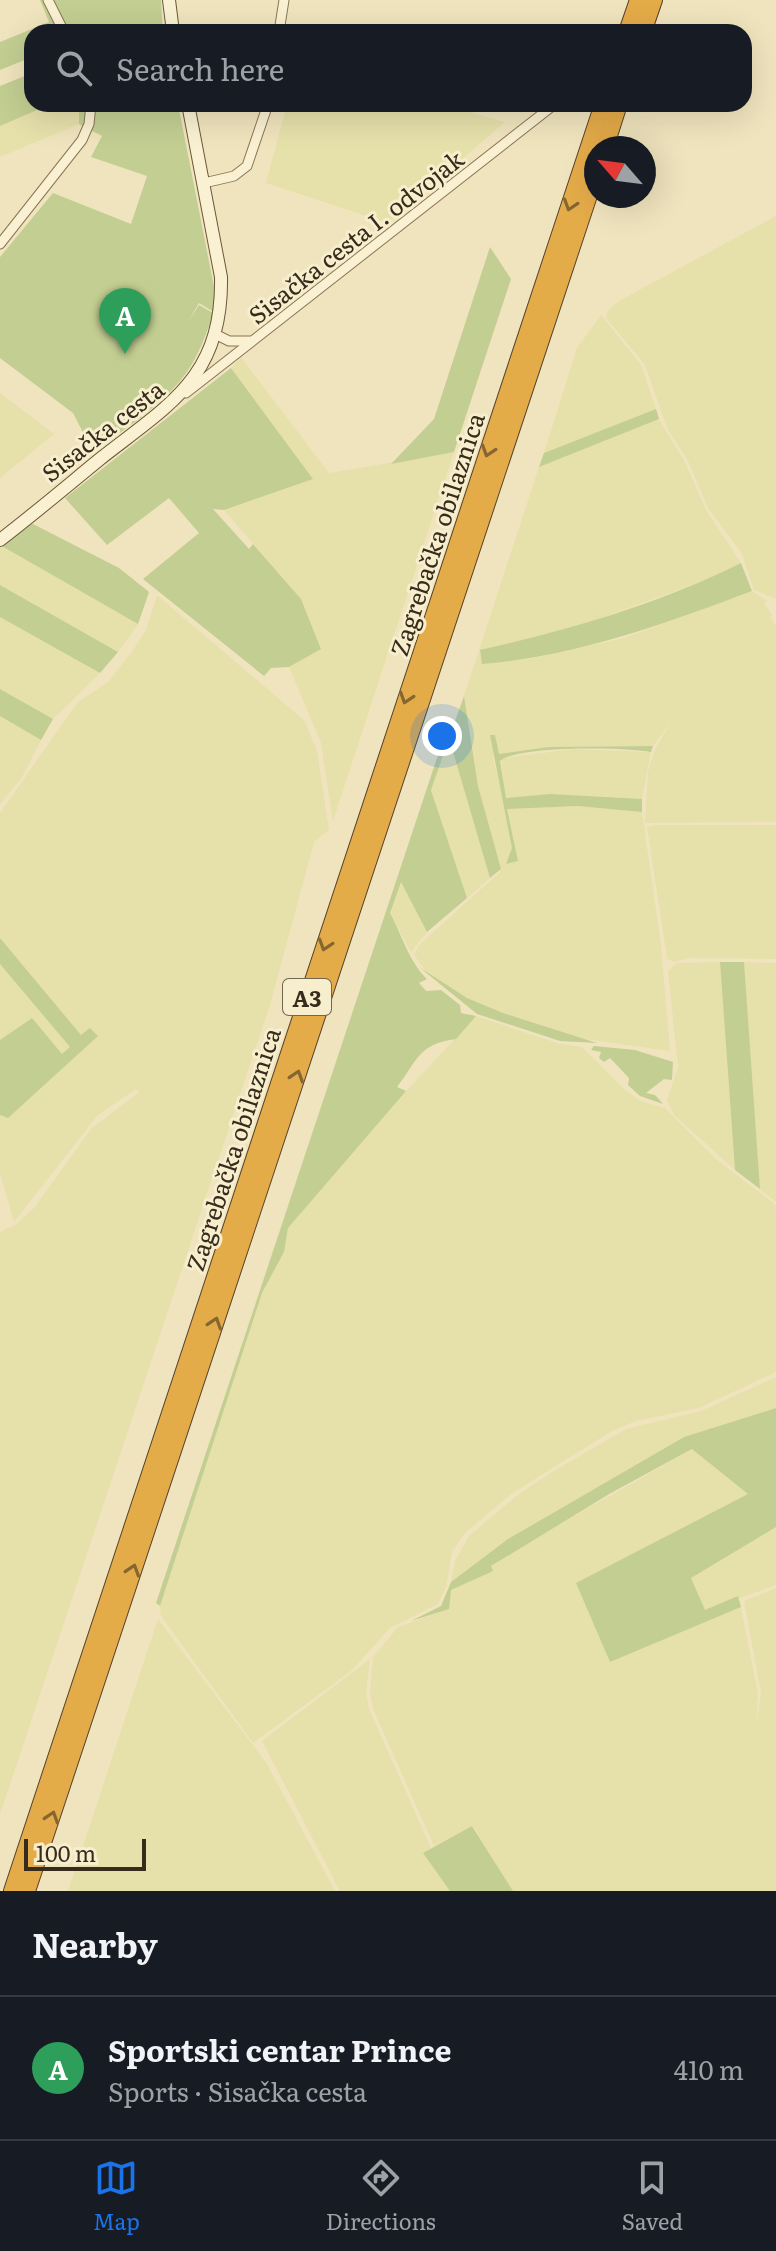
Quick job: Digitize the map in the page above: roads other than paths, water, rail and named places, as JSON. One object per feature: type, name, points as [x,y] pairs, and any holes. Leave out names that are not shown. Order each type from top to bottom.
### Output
[{"type":"highway","points":[[630,24],[638,0]]},
{"type":"highway","points":[[646,24],[654,0]]},
{"type":"highway","name":"Zagrebačka obilaznica","points":[[12,1891],[600,112]]},
{"type":"highway","points":[[609,136],[616,112]]},
{"type":"highway","name":"Zagrebačka obilaznica","points":[[27,1891],[585,208]]},
{"type":"main road","points":[[169,0],[172,24]]},
{"type":"main road","name":"Sisačka cesta","points":[[0,540],[179,398],[205,358],[215,334],[222,303],[221,277],[190,112]]},
{"type":"street","points":[[48,0],[60,24]]},
{"type":"street","points":[[280,24],[284,0]]},
{"type":"street","points":[[0,244],[82,140],[90,112]]},
{"type":"street","points":[[204,183],[234,176],[247,166],[265,112]]},
{"type":"street","name":"Sisačka cesta I. odvojak","points":[[179,398],[545,112]]},
{"type":"street","points":[[215,334],[229,341],[253,341]]},
{"type":"place","name":"Sportski centar Prince","points":[[125,354]]}]
